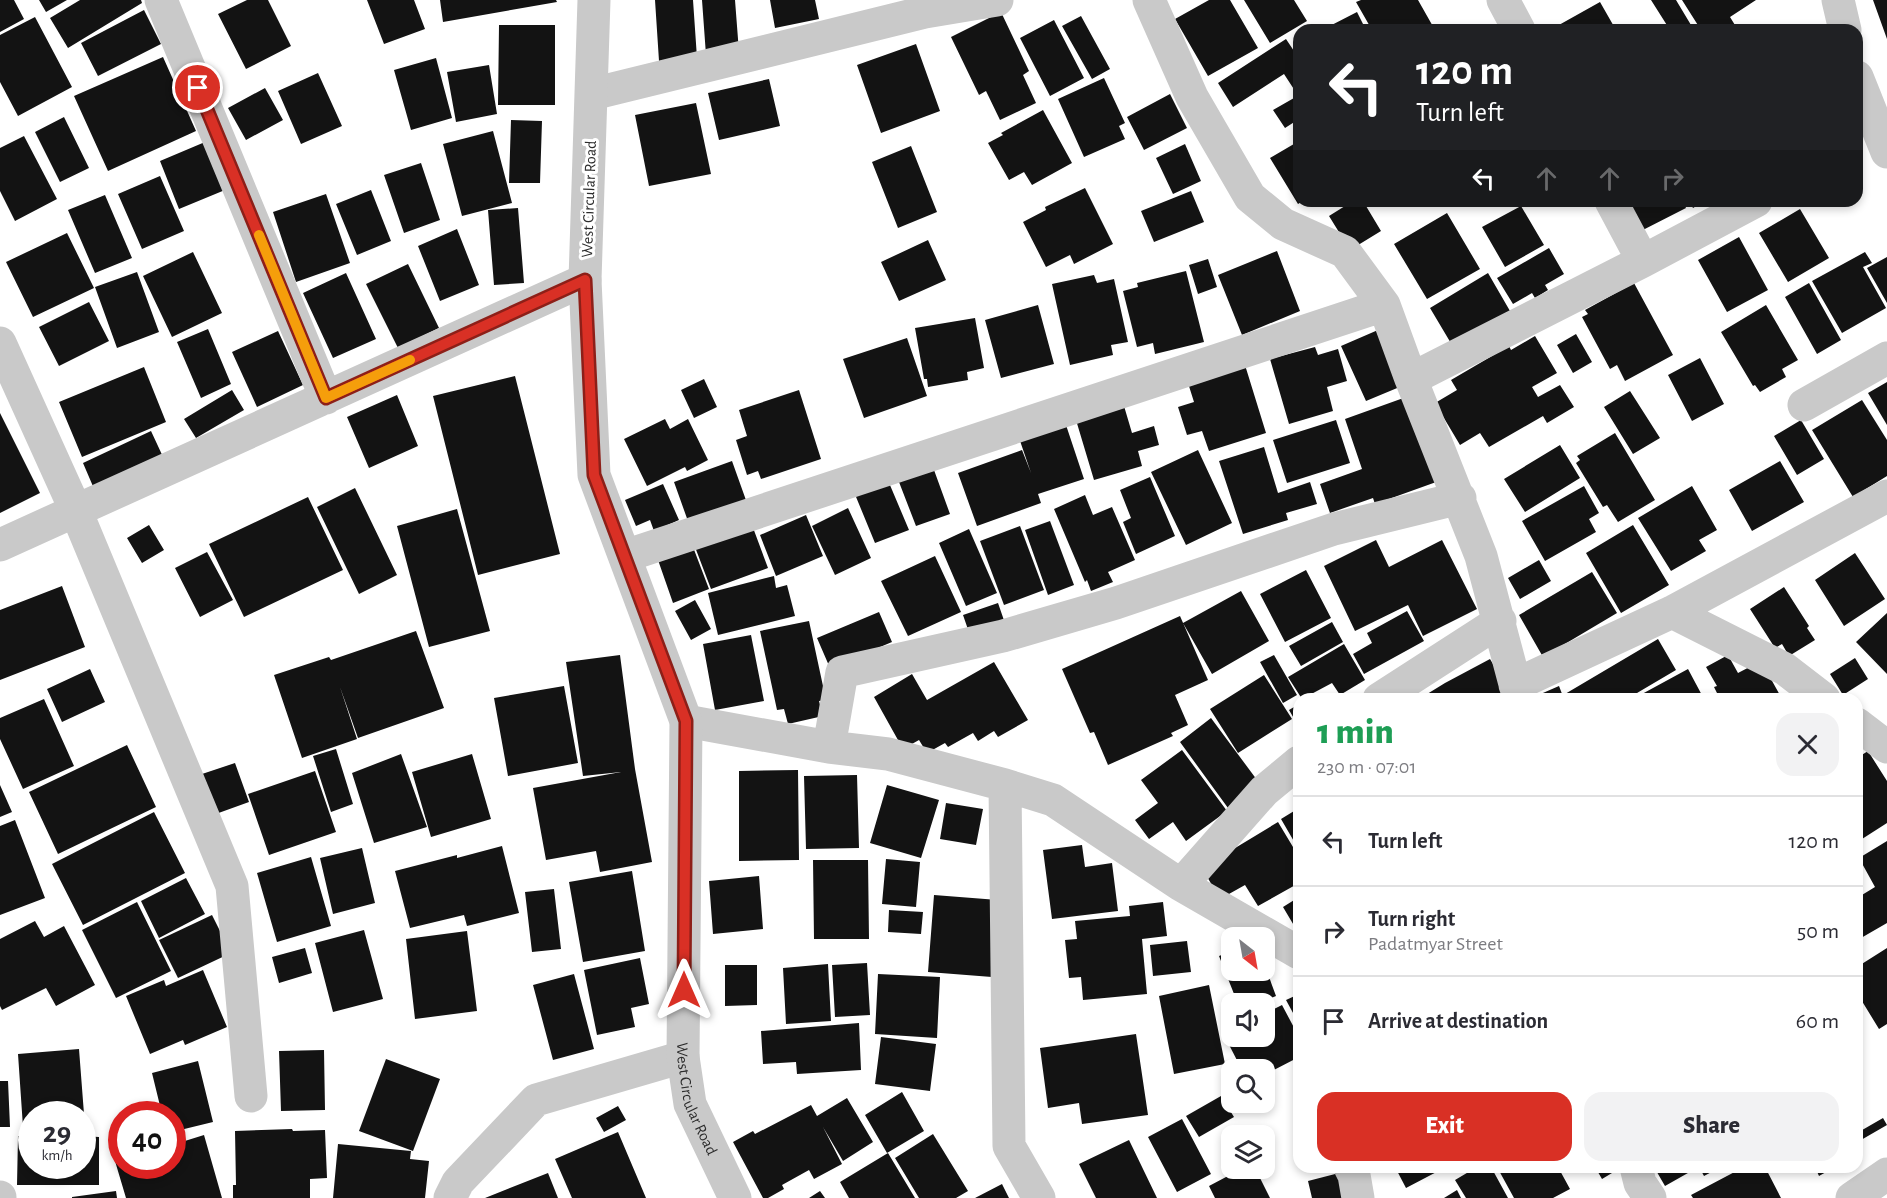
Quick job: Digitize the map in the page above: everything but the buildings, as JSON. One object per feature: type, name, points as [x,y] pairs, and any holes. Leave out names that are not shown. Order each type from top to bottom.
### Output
[{"type":"street","points":[[161,0],[326,398]]},
{"type":"street","name":"West Circular Road","points":[[594,0],[585,280],[594,475],[686,721],[683,1057],[690,1104],[735,1198]]},
{"type":"street","points":[[592,94],[925,12],[998,0]]},
{"type":"street","points":[[1149,0],[1192,97],[1250,197],[1283,224],[1345,252],[1384,305],[1481,556],[1517,692],[1672,612],[1887,496]]},
{"type":"street","points":[[1503,0],[1516,24]]},
{"type":"street","points":[[1838,0],[1844,24]]},
{"type":"street","points":[[1863,101],[1874,145]]},
{"type":"street","points":[[1614,207],[1643,261]]},
{"type":"street","points":[[1411,379],[1745,207]]},
{"type":"street","points":[[0,545],[585,280]]},
{"type":"street","points":[[625,556],[1384,305]]},
{"type":"street","points":[[0,343],[76,512],[232,886],[251,1096]]},
{"type":"street","points":[[1804,405],[1887,358]]},
{"type":"street","points":[[829,747],[842,672],[1003,636],[1116,603],[1334,529],[1460,498]]},
{"type":"street","points":[[1672,612],[1785,669],[1816,693]]},
{"type":"street","points":[[1388,693],[1500,621]]},
{"type":"street","points":[[686,721],[829,747],[888,754],[1053,800],[1181,885],[1293,950]]},
{"type":"street","points":[[1863,729],[1887,747]]},
{"type":"street","points":[[1181,885],[1264,791],[1293,767]]},
{"type":"street","points":[[1005,785],[1009,1146],[1039,1198]]},
{"type":"street","points":[[450,1198],[458,1182],[536,1100],[683,1057]]},
{"type":"street","points":[[1353,1173],[1358,1198]]},
{"type":"street","points":[[1638,1173],[1640,1183],[1650,1198]]},
{"type":"street","points":[[1852,1198],[1887,1174]]},
{"type":"slow traffic","points":[[259,235],[326,398],[410,360]]},
{"type":"route","points":[[198,88],[326,398],[585,280],[594,475],[686,721],[684,990]]}]
